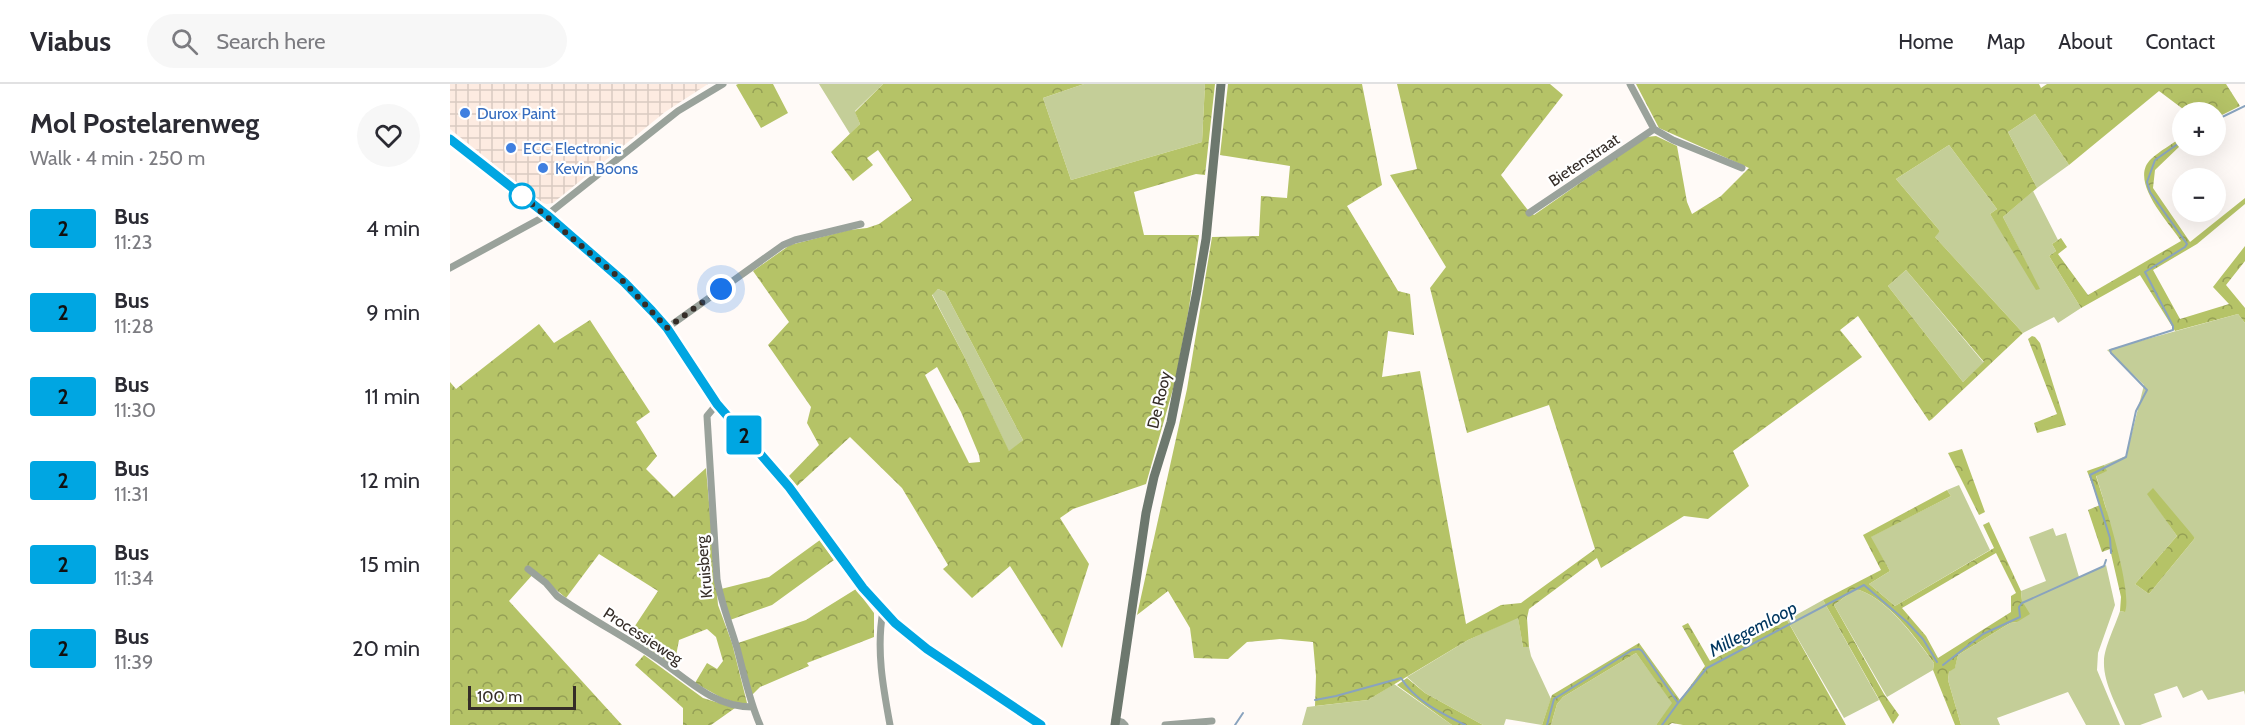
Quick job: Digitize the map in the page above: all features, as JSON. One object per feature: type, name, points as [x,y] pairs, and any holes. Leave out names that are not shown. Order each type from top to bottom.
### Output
[{"type":"street","points":[[450,268],[547,215],[663,122],[723,84]]},
{"type":"street","name":"De Rooy","points":[[1125,725],[1122,722],[1115,723],[1146,513],[1154,477],[1171,422],[1197,291],[1206,238],[1221,84]]},
{"type":"street","points":[[1630,84],[1654,129],[1673,140],[1742,168]]},
{"type":"street","name":"Bietenstraat","points":[[1529,213],[1654,129]]},
{"type":"street","points":[[450,139],[547,215],[624,282],[667,328],[717,404],[789,487],[883,611],[905,633],[1041,725]]},
{"type":"street","points":[[667,328],[783,245],[861,224]]},
{"type":"street","name":"Kruisberg","points":[[717,404],[707,416],[717,579],[721,604],[732,631],[752,707],[760,725]]},
{"type":"street","name":"Processieweg","points":[[528,569],[546,583],[557,596],[656,658],[706,695],[742,707],[752,707]]},
{"type":"street","points":[[883,611],[880,636],[881,662],[890,725]]},
{"type":"street","points":[[1165,725],[1212,721]]},
{"type":"shaded area","points":[[450,84],[708,84],[665,112],[553,203],[547,204],[542,203],[450,129]]},
{"type":"green space","points":[[773,84],[788,113],[761,128],[736,85]]},
{"type":"green space","points":[[819,84],[883,84],[855,111],[860,124],[850,134]]},
{"type":"green space","points":[[883,84],[1084,84],[1043,98],[1071,180],[1202,142],[1205,84],[1215,84],[1205,175],[1196,174],[1134,192],[1144,235],[1199,235],[1189,308],[1175,382],[1146,484],[1073,509],[1060,518],[1089,564],[1062,648],[1010,566],[972,598],[943,569],[948,565],[902,488],[850,437],[797,486],[789,476],[819,445],[807,423],[811,407],[768,345],[789,322],[753,271],[790,245],[879,224],[912,200],[878,150],[867,158],[873,165],[853,181],[831,152],[860,124],[855,112]],"holes":[[[938,289],[945,292],[1023,440],[1009,451],[932,295]],[[937,367],[961,412],[980,462],[969,463],[925,375]]]},
{"type":"green space","points":[[1084,84],[1205,84],[1202,142],[1071,180],[1043,98]]},
{"type":"green space","points":[[1228,84],[1362,84],[1382,185],[1347,206],[1398,291],[1410,294],[1414,335],[1388,331],[1382,377],[1420,371],[1466,624],[1501,605],[1521,603],[1595,549],[1549,405],[1467,433],[1430,288],[1446,267],[1390,175],[1417,169],[1397,84],[1550,84],[1563,95],[1501,175],[1534,215],[1646,137],[1656,136],[1677,146],[1687,202],[1692,214],[1721,196],[1749,168],[1659,128],[1636,84],[2039,84],[2041,88],[2047,84],[2226,84],[2240,106],[2226,113],[2226,102],[2174,102],[2159,91],[2069,165],[2035,114],[2008,132],[2037,188],[2003,217],[2040,289],[2036,290],[1990,214],[1997,209],[1949,145],[1896,179],[1940,231],[1935,237],[2023,333],[1932,419],[1929,421],[1858,316],[1840,330],[1862,357],[1733,451],[1749,486],[1708,519],[1684,516],[1601,568],[1597,558],[1529,609],[1527,618],[1529,647],[1523,647],[1518,618],[1468,640],[1368,700],[1315,706],[1316,676],[1313,642],[1280,639],[1247,642],[1228,659],[1194,658],[1190,628],[1168,591],[1137,615],[1187,389],[1212,237],[1259,236],[1261,196],[1287,198],[1290,166],[1220,155]],"holes":[[[1906,270],[1984,362],[1963,382],[1888,286]]]},
{"type":"green space","points":[[2035,114],[2069,165],[2037,188],[2008,132]]},
{"type":"green space","points":[[2172,144],[2172,154],[2155,170],[2153,188],[2172,216],[2172,222],[2176,222],[2190,242],[2215,222],[2223,222],[2197,244],[2153,270],[2180,319],[2229,304],[2213,287],[2245,246],[2245,261],[2226,285],[2245,308],[2245,323],[2238,314],[2175,331],[2140,275],[2081,308],[2049,256],[2056,251],[2052,244],[2061,238],[2067,247],[2058,254],[2088,295],[2181,241],[2160,213],[2147,190],[2144,178],[2145,168],[2151,159]]},
{"type":"green space","points":[[1949,145],[1997,209],[1990,214],[2039,289],[2003,217],[2033,191],[2058,240],[2052,244],[2056,251],[2049,256],[2081,308],[2058,323],[2054,317],[2023,333],[1934,236],[1940,231],[1896,179]]},
{"type":"green space","points":[[2245,198],[2245,204],[2226,220],[2226,213]]},
{"type":"green space","points":[[1906,270],[1984,363],[1963,382],[1888,286]]},
{"type":"green space","points":[[938,289],[945,292],[1023,440],[1009,452],[932,294]]},
{"type":"green space","points":[[2238,314],[2245,323],[2245,695],[2244,691],[2208,700],[2202,690],[2183,698],[2177,686],[2154,694],[2162,717],[2140,725],[2125,725],[2111,694],[2104,669],[2110,636],[2120,611],[2125,612],[2106,508],[2096,475],[2106,471],[2104,465],[2126,456],[2144,385],[2107,350]],"holes":[[[2148,494],[2195,538],[2149,594],[2135,584],[2177,536]]]},
{"type":"green space","points":[[590,320],[650,412],[636,422],[657,456],[646,469],[674,497],[706,468],[718,605],[732,643],[747,703],[743,705],[722,698],[695,683],[707,663],[717,669],[723,661],[716,637],[707,629],[679,640],[674,666],[629,635],[658,591],[599,554],[566,598],[535,572],[509,601],[622,725],[450,725],[450,382],[456,389],[539,324],[554,343]]},
{"type":"green space","points":[[2032,336],[2040,343],[2066,425],[2037,433],[2034,423],[2057,414],[2028,339]]},
{"type":"green space","points":[[1962,449],[1985,512],[1979,515],[1948,453]]},
{"type":"green space","points":[[2104,465],[2107,471],[2096,476],[2121,567],[2125,586],[2125,612],[2120,611],[2121,597],[2110,549],[2102,552],[2088,510],[2100,505],[2087,471]]},
{"type":"green space","points":[[1959,485],[1990,550],[1895,606],[1869,584],[1890,571],[1870,537],[1951,496],[1947,490]]},
{"type":"green space","points":[[2153,488],[2195,538],[2149,594],[2135,584],[2177,536],[2147,494]]},
{"type":"green space","points":[[1947,490],[1951,496],[1871,537],[1890,571],[1869,584],[1895,606],[1994,548],[1983,525],[1989,522],[2021,591],[2022,601],[2030,614],[2017,622],[2010,623],[1958,655],[1955,668],[1949,672],[1948,680],[1961,725],[1955,725],[1933,670],[1934,663],[1919,642],[1889,609],[1878,600],[1855,589],[1834,605],[1884,694],[1899,715],[1893,724],[1823,600],[1881,570],[1863,535]],"holes":[[[1996,553],[2016,593],[2011,596],[2011,612],[1938,658],[1926,636],[1902,608]]]},
{"type":"green space","points":[[2053,528],[2056,536],[2066,533],[2079,577],[2106,565],[2115,605],[2098,653],[2097,670],[2120,725],[2086,725],[2068,692],[1997,718],[2000,725],[1961,725],[1948,680],[1949,672],[1955,667],[1958,655],[2010,623],[2017,622],[2022,601],[2021,591],[2046,581],[2029,537]]},
{"type":"green space","points":[[820,540],[834,560],[772,605],[730,620],[721,589],[769,577]]},
{"type":"green space","points":[[856,589],[874,613],[874,637],[807,663],[809,666],[760,687],[752,695],[738,643],[806,620]]},
{"type":"green space","points":[[1855,589],[1877,600],[1899,619],[1934,663],[1933,670],[1887,697],[1834,605]]},
{"type":"green space","points":[[1823,600],[1879,700],[1844,718],[1787,620]]},
{"type":"green space","points":[[1518,617],[1523,647],[1529,647],[1551,699],[1542,725],[1506,719],[1504,725],[1483,725],[1425,693],[1407,677],[1468,640]]},
{"type":"green space","points":[[1787,620],[1846,725],[1683,725],[1672,723],[1656,725],[1672,703],[1636,653],[1563,697],[1557,704],[1551,725],[1542,725],[1552,695],[1639,643],[1680,700],[1705,666],[1682,626],[1688,623],[1710,661]]},
{"type":"green space","points":[[1636,653],[1673,703],[1656,725],[1551,725],[1557,704],[1563,697]]},
{"type":"green space","points":[[644,655],[703,698],[735,708],[711,725],[683,725],[683,708],[635,665]]},
{"type":"green space","points":[[1407,678],[1425,693],[1483,725],[1452,725],[1397,685]]},
{"type":"green space","points":[[1394,684],[1452,725],[1302,725],[1307,707],[1368,700]]},
{"type":"waterway","name":"Millegemloop","points":[[2226,115],[2245,106]]},
{"type":"waterway","name":"Millegemloop","points":[[2111,553],[2110,538],[2090,475],[2126,457],[2136,411],[2147,390],[2110,350],[2173,330],[2145,272],[2187,244],[2150,192],[2147,182],[2155,160],[2172,148]]},
{"type":"waterway","name":"Millegemloop","points":[[1943,665],[1983,634],[2020,617],[2019,607],[2022,603],[2104,566],[2106,560]]},
{"type":"waterway","name":"Millegemloop","points":[[1547,725],[1554,699],[1632,650],[1642,651],[1678,703],[1707,668],[1864,585],[1907,622],[1923,639],[1937,662]]},
{"type":"waterway","name":"Millegemloop","points":[[1315,700],[1401,678],[1421,700],[1465,725]]},
{"type":"waterway","points":[[1662,725],[1678,703]]},
{"type":"waterway","name":"Millegemloop","points":[[1235,725],[1243,713]]},
{"type":"bus line","name":"2","points":[[450,139],[547,215],[624,282],[652,311],[667,328],[717,404],[789,487],[863,588],[905,633],[1041,725]]},
{"type":"place","name":"Durox Paint","points":[[465,113]]},
{"type":"place","name":"ECC Electronic","points":[[511,148]]},
{"type":"place","name":"Kevin Boons","points":[[543,168]]},
{"type":"route","points":[[522,196],[519,193],[624,282],[667,328],[721,289]]}]
